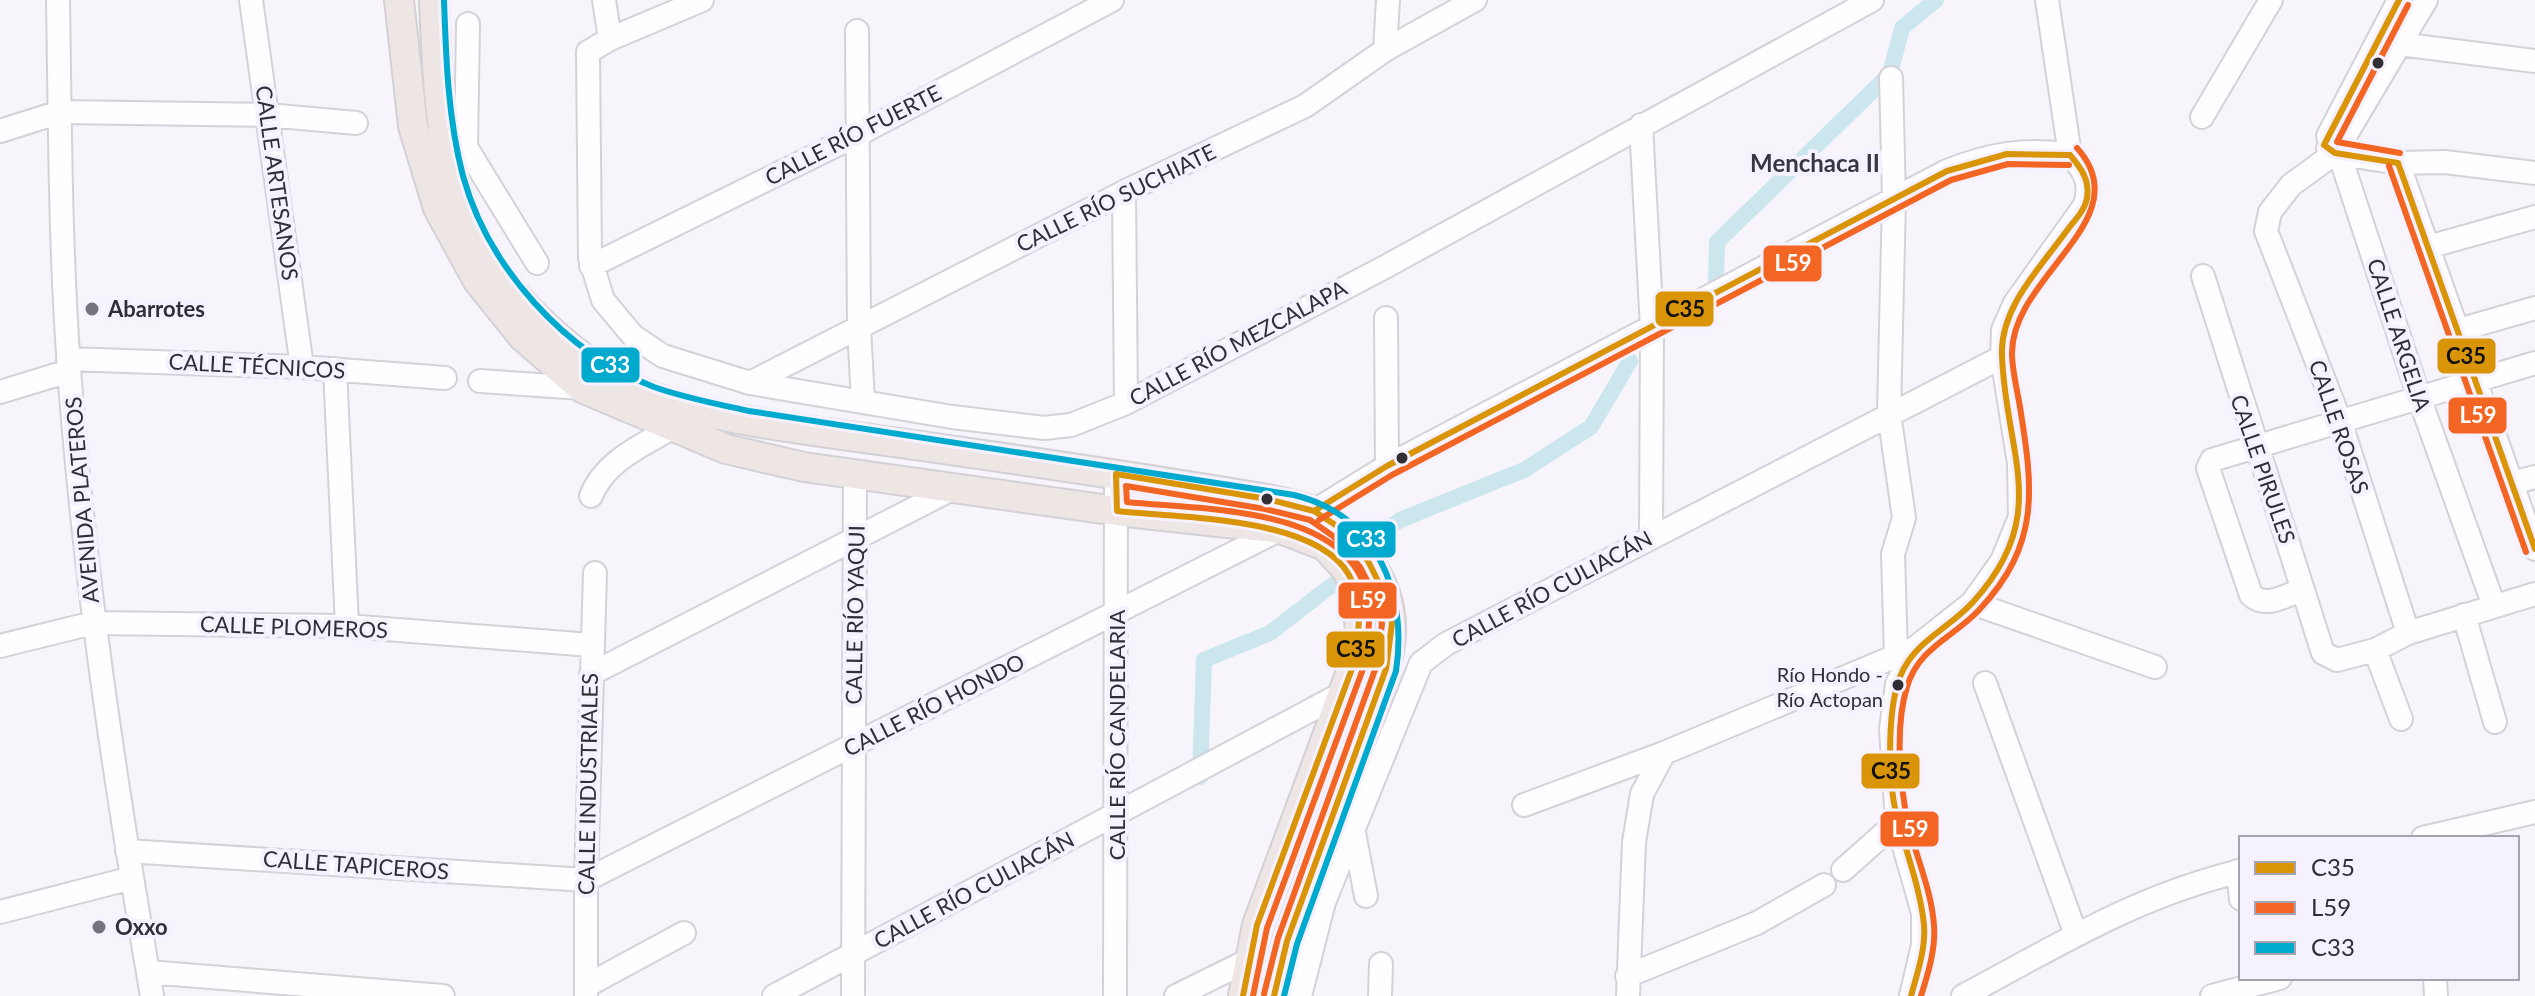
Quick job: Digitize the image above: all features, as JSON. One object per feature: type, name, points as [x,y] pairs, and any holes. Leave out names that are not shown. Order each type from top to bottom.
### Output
[{"type":"main road","points":[[399,0],[413,126],[438,208],[478,281],[523,337],[582,388],[726,449],[804,467],[1117,511],[1281,529],[1325,546],[1347,570],[1358,595],[1360,639],[1257,925],[1247,961],[1243,996]]},
{"type":"main road","points":[[434,0],[457,153],[476,239],[504,281],[569,348],[626,385],[682,405],[810,430],[1267,499],[1314,511],[1340,528],[1368,561],[1385,595],[1391,639],[1386,669],[1291,957],[1274,996]]},
{"type":"street","name":"AVENIDA PLATEROS","points":[[58,0],[69,365],[93,623],[152,996]]},
{"type":"street","name":"CALLE ARTESANOS","points":[[251,0],[302,367]]},
{"type":"street","points":[[604,0],[610,39]]},
{"type":"street","points":[[591,266],[585,78],[588,52],[610,39],[702,0]]},
{"type":"street","name":"CALLE RÍO FUERTE","points":[[591,266],[859,134],[1112,0]]},
{"type":"street","points":[[1385,50],[1388,0]]},
{"type":"street","name":"CALLE RÍO SUCHIATE","points":[[750,383],[1124,192],[1305,106],[1385,50],[1475,0]]},
{"type":"street","name":"CALLE RÍO MEZCALAPA","points":[[591,266],[603,300],[633,336],[663,356],[750,383],[952,417],[1044,428],[1071,425],[1126,403],[1385,267],[1872,0]]},
{"type":"street","points":[[1524,805],[1664,753],[1906,652],[1972,603],[2002,561],[2020,517],[2019,463],[2002,357],[2003,330],[2015,303],[2085,205],[2089,192],[2087,176],[2070,155],[2047,0]]},
{"type":"street","points":[[2202,117],[2271,0]]},
{"type":"street","points":[[2329,153],[2399,0]]},
{"type":"street","points":[[2329,153],[2426,0]]},
{"type":"street","points":[[468,24],[457,153],[537,263]]},
{"type":"street","points":[[857,31],[859,328],[863,401]]},
{"type":"street","points":[[2399,44],[2535,61]]},
{"type":"street","points":[[1891,78],[1894,199],[1889,413],[1904,518],[1893,554],[1906,652],[1897,684],[1891,729],[1897,822],[1923,913],[1923,945],[1911,996]]},
{"type":"street","points":[[0,131],[60,112],[268,115],[356,123]]},
{"type":"street","points":[[1641,125],[1652,328],[1651,535]]},
{"type":"street","points":[[1314,511],[1387,466],[1894,199],[1976,160],[2034,151],[2070,155]]},
{"type":"street","points":[[2329,153],[2398,163],[2445,162],[2535,173]]},
{"type":"street","name":"CALLE ROSAS","points":[[2329,153],[2291,185],[2266,222],[2340,421],[2408,633]]},
{"type":"street","name":"CALLE ARGELIA","points":[[2329,153],[2494,606]]},
{"type":"street","points":[[2398,163],[2455,331],[2535,549]]},
{"type":"street","points":[[1124,192],[1126,403]]},
{"type":"street","points":[[2428,247],[2535,217]]},
{"type":"street","name":"CALLE PIRULES","points":[[2203,276],[2254,446],[2323,653],[2337,660],[2375,650]]},
{"type":"street","points":[[2455,331],[2535,308]]},
{"type":"street","points":[[1386,318],[1387,466]]},
{"type":"street","name":"CALLE RÍO CULIACÁN","points":[[1300,996],[1291,957],[1324,902],[1421,663],[1446,644],[1651,535],[2002,357]]},
{"type":"street","points":[[2303,589],[2269,602],[2257,601],[2251,595],[2208,468],[2212,460],[2535,363]]},
{"type":"street","name":"CALLE TÉCNICOS","points":[[0,392],[69,365],[302,367],[445,378]]},
{"type":"street","points":[[335,369],[347,626]]},
{"type":"street","points":[[480,381],[582,388]]},
{"type":"street","points":[[947,450],[952,417]]},
{"type":"street","points":[[591,496],[598,478],[618,460],[672,428]]},
{"type":"street","name":"CALLE RÍO YAQUI","points":[[853,996],[855,473]]},
{"type":"street","name":"CALLE RÍO CANDELARIA","points":[[1115,996],[1116,474]]},
{"type":"street","points":[[2512,483],[2535,477]]},
{"type":"street","points":[[591,674],[954,488]]},
{"type":"street","name":"CALLE RÍO HONDO","points":[[586,880],[1281,529]]},
{"type":"street","name":"CALLE INDUSTRIALES","points":[[586,991],[591,645],[595,573]]},
{"type":"street","points":[[2401,719],[2375,650],[2408,633],[2535,594]]},
{"type":"street","points":[[1972,603],[2155,667]]},
{"type":"street","points":[[2464,615],[2495,722]]},
{"type":"street","name":"CALLE PLOMEROS","points":[[0,646],[93,623],[347,626],[591,645]]},
{"type":"street","points":[[1985,683],[2075,932]]},
{"type":"street","name":"CALLE RÍO CULIACÁN","points":[[774,996],[1343,693]]},
{"type":"street","points":[[1664,753],[1642,794],[1634,842],[1627,986],[1757,923],[1824,885]]},
{"type":"street","points":[[2433,836],[2535,812]]},
{"type":"street","points":[[1843,870],[1897,822]]},
{"type":"street","points":[[1354,833],[1366,896]]},
{"type":"street","name":"CALLE TAPICEROS","points":[[127,851],[586,880]]},
{"type":"street","points":[[1963,996],[1988,990],[2075,932],[2154,898],[2239,871]]},
{"type":"street","points":[[0,912],[132,878]]},
{"type":"street","points":[[586,991],[684,933]]},
{"type":"street","points":[[1176,996],[1247,961]]},
{"type":"street","points":[[1380,996],[1381,964]]},
{"type":"street","points":[[148,972],[443,996]]},
{"type":"street","points":[[2212,996],[2273,980]]},
{"type":"waterway","points":[[1716,281],[1717,242],[1890,74],[1902,28],[1936,0]]},
{"type":"waterway","points":[[1380,534],[1400,520],[1524,470],[1591,427],[1630,361]]},
{"type":"waterway","points":[[1200,777],[1204,660],[1270,633],[1332,585]]},
{"type":"transit line","name":"C33","points":[[444,0],[454,133],[463,176],[475,210],[491,243],[534,303],[561,329],[621,372],[666,391],[749,411],[1294,495],[1323,505],[1347,520],[1366,539],[1381,561],[1391,586],[1397,613],[1396,671],[1297,944],[1284,996]]},
{"type":"transit line","name":"C35","points":[[2398,163],[2335,153],[2324,145],[2399,0]]},
{"type":"transit line","name":"L59","points":[[2400,153],[2337,142],[2408,5]]},
{"type":"transit line","name":"L59","points":[[1921,996],[1933,952],[1934,925],[1903,794],[1901,716],[1907,687],[1919,662],[1979,610],[1999,586],[2023,538],[2028,514],[2028,464],[2012,353],[2017,325],[2031,298],[2085,223],[2094,199],[2093,174],[2077,148]]},
{"type":"transit line","name":"C35","points":[[1314,511],[1387,466],[1947,171],[2007,154],[2070,155]]},
{"type":"transit line","name":"C35","points":[[1911,996],[1922,952],[1924,925],[1893,799],[1890,749],[1894,700],[1902,671],[1910,659],[1973,602],[1997,570],[2012,540],[2018,511],[2019,483],[2005,390],[2003,337],[2024,288],[2086,202],[2086,180],[2070,155]]},
{"type":"transit line","name":"C35","points":[[2398,163],[2535,549]]},
{"type":"transit line","name":"L59","points":[[1319,520],[1392,475],[1951,180],[2008,164],[2069,165]]},
{"type":"transit line","name":"L59","points":[[2389,166],[2526,552]]},
{"type":"transit line","name":"C35","points":[[1243,996],[1257,925],[1353,666],[1359,620],[1357,597],[1349,575],[1332,556],[1307,541],[1244,524],[1117,511],[1116,474],[1267,499],[1314,511],[1340,528],[1368,561],[1385,595],[1392,623],[1386,669],[1287,941],[1274,996]]},
{"type":"transit line","name":"L59","points":[[1253,996],[1267,928],[1363,669],[1369,623],[1367,595],[1354,565],[1331,544],[1302,528],[1230,511],[1127,502],[1126,486],[1265,509],[1310,520],[1333,536],[1360,567],[1376,598],[1382,624],[1376,667],[1278,938],[1264,994]]},
{"type":"place","name":"Abarrotes","points":[[92,309]]},
{"type":"place","name":"Río Hondo - Río Actopan","points":[[1898,685]]},
{"type":"place","name":"Oxxo","points":[[99,927]]},
{"type":"district","name":"Menchaca II","points":[[1815,164]]}]
